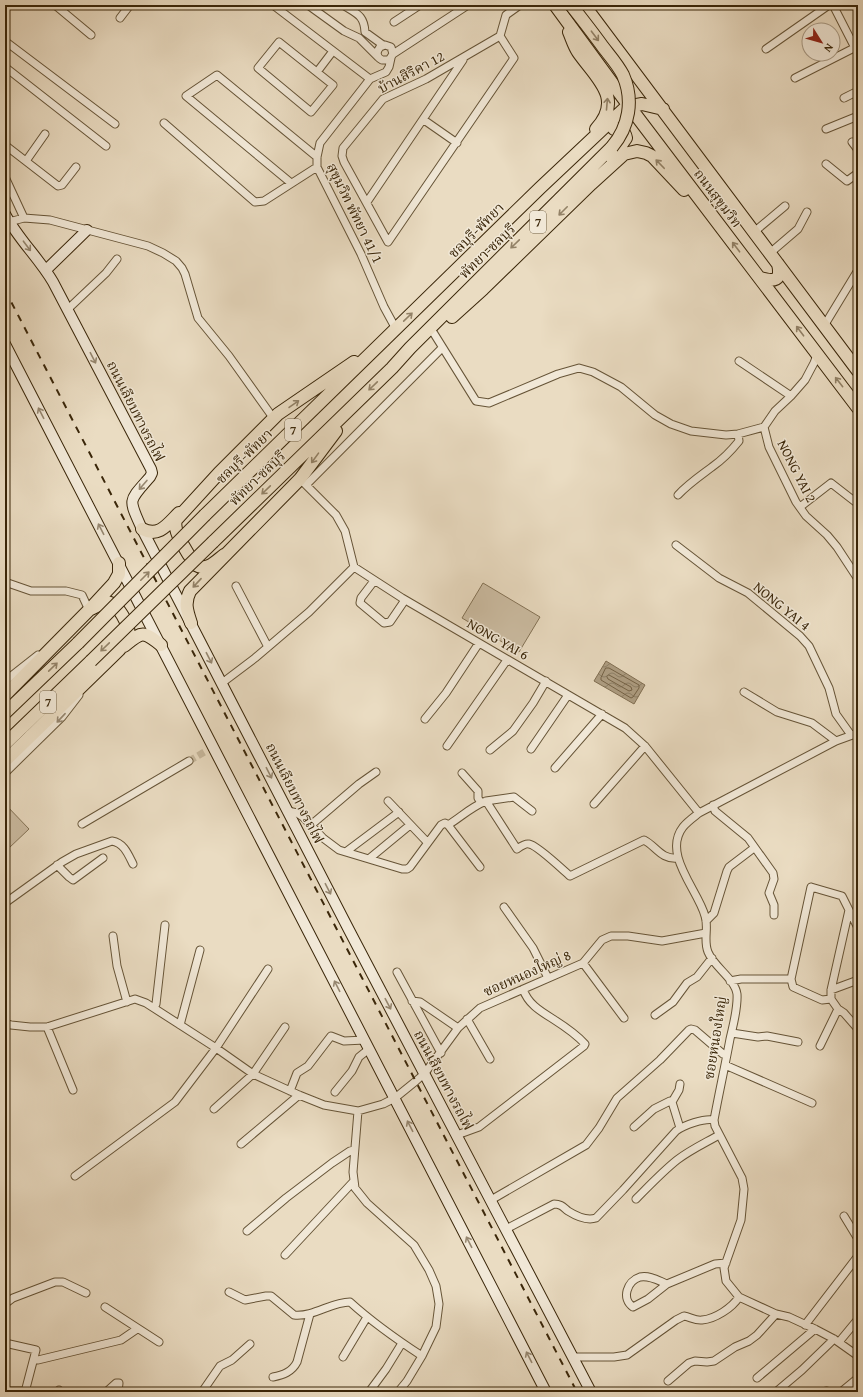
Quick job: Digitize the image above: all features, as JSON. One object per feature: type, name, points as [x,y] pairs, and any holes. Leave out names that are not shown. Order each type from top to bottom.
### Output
[{"type":"highway","name":"พัทยา-ชลบุรี","points":[[5,744],[392,368],[410,348],[612,147],[621,135],[629,110],[629,96],[625,81],[618,66],[572,5]]},
{"type":"highway","name":"ถนนสุขุมวิท","points":[[584,5],[858,371]]},
{"type":"highway","name":"ถนนสุขุมวิท","points":[[556,7],[817,355],[857,403]]},
{"type":"highway","points":[[540,188],[600,125],[605,116],[608,104],[608,98],[603,85],[577,51],[556,7]]},
{"type":"highway","points":[[540,188],[626,107],[642,104],[663,109]]},
{"type":"highway","points":[[540,188],[612,130],[616,128],[622,130],[626,136],[625,141],[591,184]]},
{"type":"highway","points":[[392,368],[484,289],[591,184],[624,154],[637,151],[646,153],[656,159],[682,188],[708,210]]},
{"type":"highway","name":"ชลบุรี-พัทยา","points":[[5,713],[78,643],[205,515],[540,188]]},
{"type":"highway","points":[[760,278],[770,281],[778,277],[780,272],[778,264]]},
{"type":"highway","points":[[142,529],[155,533],[160,530],[274,419],[380,344]]},
{"type":"highway","points":[[191,623],[186,607],[186,601],[193,587],[224,555],[303,482],[355,404]]},
{"type":"highway","points":[[219,473],[178,517],[175,523],[180,538],[191,559],[199,567],[207,567],[224,555]]},
{"type":"highway","points":[[5,695],[89,610],[116,579],[119,574],[119,563]]},
{"type":"highway","points":[[89,610],[105,602],[114,605],[120,611],[129,629],[129,633],[126,641],[119,650]]},
{"type":"highway","points":[[5,761],[119,650],[142,634],[148,634],[161,645]]},
{"type":"street","points":[[55,5],[91,35]]},
{"type":"street","points":[[120,18],[130,5]]},
{"type":"street","points":[[273,5],[370,79]]},
{"type":"street","points":[[308,5],[344,31],[359,38],[384,61],[392,56],[393,50],[390,46],[383,45],[365,32],[364,23],[361,17],[343,5]]},
{"type":"street","points":[[394,22],[420,5]]},
{"type":"street","name":"สุขุมวิท พัทยา 41/1","points":[[396,329],[384,307],[361,254],[317,168],[316,157],[320,143],[370,79],[386,72],[392,56],[468,5]]},
{"type":"street","points":[[424,120],[457,143],[514,58],[500,36],[506,15],[520,5]]},
{"type":"street","points":[[766,49],[829,5]]},
{"type":"street","points":[[795,78],[856,47],[833,5]]},
{"type":"street","points":[[359,38],[365,32]]},
{"type":"street","name":"บ้านสิริคา 12","points":[[457,143],[388,242],[344,162],[342,156],[343,148],[382,99],[426,79],[500,36]]},
{"type":"street","points":[[5,41],[115,124]]},
{"type":"street","points":[[279,42],[317,72],[333,85],[311,112],[258,68],[279,42]]},
{"type":"street","points":[[378,57],[377,50],[383,45]]},
{"type":"street","points":[[317,72],[333,51]]},
{"type":"street","points":[[367,202],[424,120],[464,58]]},
{"type":"street","points":[[5,67],[106,146]]},
{"type":"street","points":[[291,183],[186,96],[217,75],[316,157]]},
{"type":"street","points":[[844,98],[858,91]]},
{"type":"street","points":[[826,129],[858,116]]},
{"type":"street","points":[[164,123],[255,202],[264,201],[317,168]]},
{"type":"street","points":[[26,161],[45,134]]},
{"type":"street","points":[[852,142],[858,150]]},
{"type":"street","points":[[5,146],[60,186],[76,167]]},
{"type":"street","points":[[826,164],[848,181],[858,173]]},
{"type":"street","points":[[5,177],[24,218]]},
{"type":"street","points":[[754,232],[785,206]]},
{"type":"street","points":[[770,253],[798,229],[807,212]]},
{"type":"street","points":[[7,218],[50,220],[148,246],[176,261],[185,274],[198,318],[229,356],[274,419]]},
{"type":"street","name":"ถนนเลียบทางรถไฟ","points":[[7,218],[46,270],[151,469],[152,473],[150,477],[133,496],[131,502],[142,529],[591,1392]]},
{"type":"street","points":[[46,270],[87,230]]},
{"type":"street","points":[[68,310],[106,273],[117,259]]},
{"type":"street","points":[[824,326],[858,270]]},
{"type":"street","points":[[433,332],[476,401],[489,403],[558,374],[579,368],[593,372],[621,387],[655,415],[671,424],[690,431],[726,435],[738,434],[764,427],[775,411],[805,380],[817,355]]},
{"type":"street","points":[[5,344],[161,645],[210,749],[367,1044],[546,1392]]},
{"type":"street","points":[[222,683],[312,610],[354,567],[345,531],[336,515],[303,482],[442,348]]},
{"type":"street","points":[[739,361],[791,396]]},
{"type":"street","name":"NONG YAI 2","points":[[764,427],[771,453],[800,507],[806,516],[827,535],[837,547],[858,579]]},
{"type":"street","points":[[678,495],[684,488],[713,466],[732,449],[739,441],[738,434]]},
{"type":"street","points":[[800,507],[831,484],[858,504]]},
{"type":"street","name":"NONG YAI 4","points":[[676,545],[718,578],[748,592],[800,636],[809,646],[829,688],[836,714],[854,734]]},
{"type":"street","name":"NONG YAI 6","points":[[354,567],[405,600],[625,728],[645,746],[699,813]]},
{"type":"street","points":[[374,581],[361,598],[360,603],[384,623],[390,622],[405,600]]},
{"type":"street","points":[[5,582],[31,591],[66,591],[82,595],[89,610]]},
{"type":"street","points":[[236,586],[268,647]]},
{"type":"street","points":[[5,681],[13,673],[63,637]]},
{"type":"street","points":[[425,719],[446,693],[479,643]]},
{"type":"street","points":[[447,746],[508,660]]},
{"type":"street","points":[[5,773],[62,717],[103,665]]},
{"type":"street","points":[[490,750],[513,730],[533,703],[546,681]]},
{"type":"street","points":[[744,692],[777,712],[812,723],[836,741]]},
{"type":"street","points":[[531,749],[568,695]]},
{"type":"street","points":[[555,768],[602,714]]},
{"type":"street","name":"ซอยหนองใหญ่","points":[[854,734],[836,741],[699,813],[683,827],[678,836],[676,849],[678,858],[704,911],[708,952],[730,981],[737,993],[737,1003],[732,1033],[714,1120],[719,1135],[742,1178],[744,1189],[739,1226],[724,1268],[726,1281],[740,1298],[815,1329],[837,1340],[857,1354]]},
{"type":"street","points":[[594,804],[645,746]]},
{"type":"street","points":[[82,824],[189,761]]},
{"type":"street","points":[[311,825],[376,772]]},
{"type":"street","points":[[462,773],[478,791],[478,798],[483,802],[517,849],[526,844],[530,844],[542,852],[570,876],[644,840],[660,853],[669,857],[678,858]]},
{"type":"street","points":[[288,811],[297,813],[304,817],[331,845],[339,850],[370,858],[402,870],[407,869],[441,826],[445,823],[448,825],[483,802],[514,797],[532,811]]},
{"type":"street","points":[[388,801],[427,842]]},
{"type":"street","points":[[712,805],[715,811],[748,838],[773,873],[774,879],[769,893],[774,905],[774,915]]},
{"type":"street","points":[[347,851],[399,812]]},
{"type":"street","points":[[370,858],[410,825]]},
{"type":"street","points":[[448,825],[480,867]]},
{"type":"street","points":[[5,903],[76,854],[112,841],[118,842],[123,846],[133,864]]},
{"type":"street","points":[[706,921],[714,914],[726,870],[754,848]]},
{"type":"street","points":[[58,865],[73,880],[103,858]]},
{"type":"street","points":[[831,999],[822,1000],[793,986],[791,979],[811,887],[842,896],[858,928]]},
{"type":"street","points":[[504,907],[533,948],[548,978]]},
{"type":"street","points":[[849,910],[831,999],[838,1009],[857,1026]]},
{"type":"street","points":[[154,1008],[156,1004],[166,925]]},
{"type":"street","name":"ซอยหนองใหญ่ 8","points":[[358,1111],[383,1104],[395,1098],[425,1074],[458,1028],[480,1008],[583,963],[602,940],[611,936],[628,936],[662,941],[706,933]]},
{"type":"street","points":[[113,936],[117,966],[127,1002]]},
{"type":"street","points":[[180,1025],[200,950]]},
{"type":"street","points":[[655,1015],[673,1002],[687,983],[697,977],[712,958]]},
{"type":"street","points":[[583,963],[624,1018]]},
{"type":"street","points":[[75,1176],[175,1102],[216,1048],[268,969]]},
{"type":"street","points":[[397,972],[441,1053]]},
{"type":"street","points":[[730,981],[741,979],[791,979]]},
{"type":"street","points":[[832,990],[858,980]]},
{"type":"street","points":[[457,1135],[479,1127],[585,1044],[565,1027],[539,1011],[525,995],[523,989]]},
{"type":"street","points":[[5,1023],[30,1027],[47,1027],[135,999],[154,1008],[253,1074],[298,1095],[329,1107],[358,1111],[353,1172],[355,1188],[367,1203],[414,1245],[429,1270],[436,1286],[439,1304],[436,1327],[422,1356],[407,1381],[398,1392]]},
{"type":"street","points":[[412,1001],[420,1002],[458,1028]]},
{"type":"street","points":[[820,1046],[838,1009]]},
{"type":"street","points":[[467,1019],[490,1059]]},
{"type":"street","points":[[47,1027],[73,1090]]},
{"type":"street","points":[[214,1109],[253,1074],[285,1027]]},
{"type":"street","points":[[491,1200],[586,1145],[599,1128],[617,1098],[660,1060],[689,1030],[695,1030],[723,1054],[727,1054]]},
{"type":"street","points":[[732,1033],[758,1037],[766,1036],[798,1042]]},
{"type":"street","points":[[290,1091],[297,1074],[308,1066],[331,1036],[344,1041],[367,1044]]},
{"type":"street","points":[[335,1092],[352,1071],[367,1044]]},
{"type":"street","points":[[725,1064],[812,1103]]},
{"type":"street","points":[[680,1084],[679,1090],[672,1102],[680,1128]]},
{"type":"street","points":[[241,1144],[298,1095]]},
{"type":"street","points":[[634,1127],[654,1109],[670,1101],[672,1102]]},
{"type":"street","points":[[506,1229],[554,1204],[559,1204],[568,1211],[580,1217],[590,1220],[596,1218],[676,1131],[680,1128],[708,1119],[714,1120]]},
{"type":"street","points":[[636,1199],[677,1160],[719,1135]]},
{"type":"street","points":[[247,1231],[286,1198],[332,1163],[354,1150]]},
{"type":"street","points":[[285,1256],[354,1181]]},
{"type":"street","points":[[844,1216],[858,1240]]},
{"type":"street","points":[[805,1325],[858,1256]]},
{"type":"street","points":[[667,1284],[648,1277],[632,1281],[628,1287],[627,1298],[629,1304],[633,1306],[640,1304],[667,1284],[716,1264],[726,1263]]},
{"type":"street","points":[[5,1304],[13,1298],[55,1282],[63,1282],[86,1293]]},
{"type":"street","points":[[229,1292],[245,1300],[271,1296],[294,1315],[310,1314],[344,1302],[350,1302],[367,1317],[422,1356]]},
{"type":"street","points":[[572,1357],[614,1357],[627,1355],[676,1320],[684,1316],[697,1320],[713,1317],[727,1309],[740,1298]]},
{"type":"street","points":[[105,1308],[159,1342]]},
{"type":"street","points":[[273,1377],[290,1371],[295,1367],[310,1314]]},
{"type":"street","points":[[668,1381],[689,1363],[695,1361],[714,1361],[735,1347],[749,1341],[757,1335],[776,1314]]},
{"type":"street","points":[[343,1357],[367,1317]]},
{"type":"street","points":[[776,1392],[837,1340],[858,1319]]},
{"type":"street","points":[[34,1359],[38,1360],[121,1340],[137,1329]]},
{"type":"street","points":[[757,1378],[815,1329]]},
{"type":"street","points":[[369,1392],[386,1369],[402,1343]]},
{"type":"street","points":[[202,1392],[220,1366],[232,1360],[250,1344]]},
{"type":"street","points":[[5,1345],[36,1350],[25,1392],[5,1392]]},
{"type":"street","points":[[841,1392],[858,1378]]},
{"type":"street","points":[[106,1392],[116,1383],[119,1383],[118,1392]]},
{"type":"street","points":[[822,1392],[831,1392]]},
{"type":"shaded area","points":[[483,583],[540,617],[519,652],[462,618]]},
{"type":"shaded area","points":[[5,804],[29,829],[9,848],[5,844]]},
{"type":"water","points":[[606,661],[645,685],[634,704],[594,681]]},
{"type":"tunnel","points":[[189,761],[206,751]]},
{"type":"railway","points":[[5,290],[577,1392]]}]
